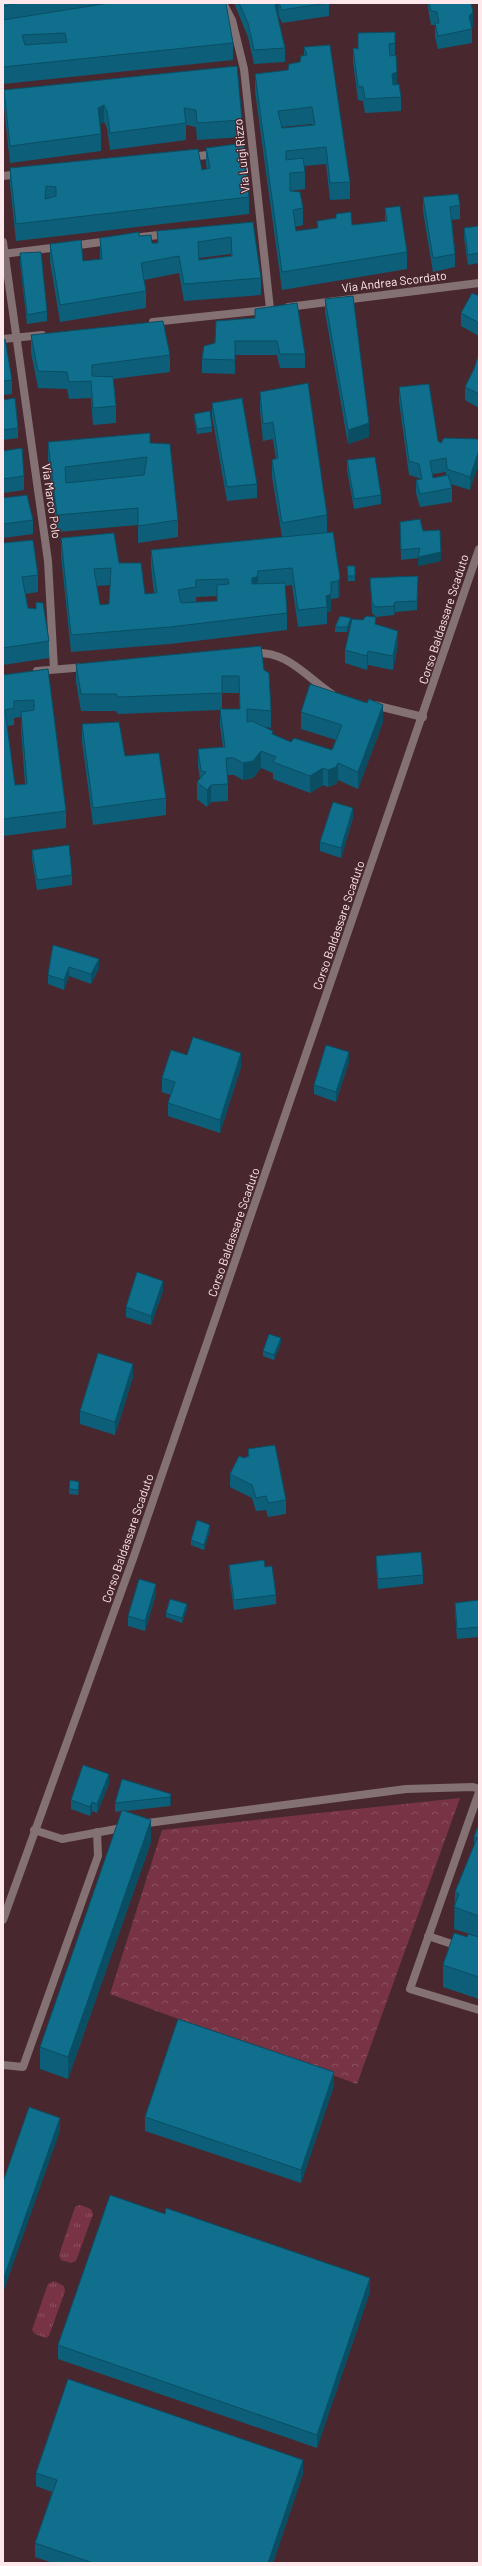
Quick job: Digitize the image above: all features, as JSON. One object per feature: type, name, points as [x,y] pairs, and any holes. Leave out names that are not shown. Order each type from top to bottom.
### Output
[{"type":"street","name":"Via Luigi Rizzo","points":[[223,3],[232,20],[241,70],[248,151],[270,309]]},
{"type":"street","points":[[182,158],[229,153]]},
{"type":"street","points":[[3,176],[26,173]]},
{"type":"street","points":[[3,254],[175,233]]},
{"type":"street","name":"Via Marco Polo","points":[[3,242],[3,254],[48,561],[54,669]]},
{"type":"street","name":"Via Andrea Scordato","points":[[141,324],[479,282]]},
{"type":"street","points":[[3,339],[54,334]]},
{"type":"street","name":"Corso Baldassare Scaduto","points":[[3,1920],[34,1830],[134,1556],[423,717],[479,549]]},
{"type":"street","points":[[242,654],[266,652],[286,658],[317,684],[332,694],[339,696]]},
{"type":"street","points":[[25,673],[94,666]]},
{"type":"street","points":[[362,702],[423,717]]},
{"type":"street","points":[[34,1830],[62,1839],[178,1818],[406,1789],[474,1787],[479,1791],[410,1989],[479,2010]]},
{"type":"street","points":[[3,2065],[23,2066],[98,1856],[97,1832]]},
{"type":"street","points":[[428,1936],[479,1953]]},
{"type":"green space","points":[[460,1798],[357,2084],[110,1994],[162,1830]]},
{"type":"green space","points":[[80,2205],[91,2209],[93,2214],[76,2261],[71,2263],[61,2260],[59,2255],[75,2207]]},
{"type":"green space","points":[[54,2281],[64,2286],[65,2291],[49,2336],[46,2338],[35,2334],[32,2330],[48,2284]]},
{"type":"building","points":[[3,3],[19,3],[3,6]]},
{"type":"building","points":[[109,3],[226,3],[233,43],[3,67],[3,20]],"holes":[[[65,33],[67,42],[25,45],[22,35]]]},
{"type":"building","points":[[239,3],[277,3],[275,5],[285,48],[254,50],[248,23]]},
{"type":"building","points":[[279,3],[328,3],[282,10]]},
{"type":"building","points":[[429,3],[471,3],[473,12],[469,16],[472,29],[438,36],[435,23],[439,23],[437,12],[431,11]]},
{"type":"building","points":[[395,32],[395,43],[389,44],[390,56],[396,55],[397,72],[392,74],[393,85],[399,84],[401,97],[365,99],[363,87],[358,86],[353,48],[358,49],[358,33]]},
{"type":"building","points":[[330,45],[350,182],[330,183],[326,147],[286,151],[286,160],[303,158],[305,172],[290,173],[290,191],[300,192],[303,208],[293,210],[296,231],[318,228],[317,221],[336,218],[336,214],[351,212],[352,225],[387,221],[385,208],[400,206],[407,252],[282,272],[255,74],[288,70],[289,64],[300,62],[301,56],[307,55],[304,47]],"holes":[[[312,107],[315,125],[282,128],[278,111]]]},
{"type":"building","points":[[237,66],[242,120],[197,123],[196,110],[184,108],[186,123],[110,133],[107,111],[104,105],[98,108],[101,134],[10,146],[4,90]]},
{"type":"building","points":[[244,143],[249,197],[16,224],[10,168],[198,149],[202,170],[210,168],[206,148]],"holes":[[[46,186],[56,187],[56,196],[45,199]]]},
{"type":"building","points":[[458,194],[460,205],[450,207],[455,254],[433,258],[423,197]]},
{"type":"building","points":[[253,222],[261,278],[184,284],[179,256],[141,263],[146,291],[60,305],[50,244],[81,240],[83,261],[102,259],[100,238],[139,232],[139,236],[151,235],[152,243],[158,243],[157,231]],"holes":[[[231,237],[232,256],[199,260],[198,242]]]},
{"type":"building","points":[[479,226],[479,253],[468,255],[464,228]]},
{"type":"building","points":[[41,252],[47,311],[27,315],[20,253]]},
{"type":"building","points":[[472,293],[479,296],[479,323],[461,313]]},
{"type":"building","points":[[353,296],[369,423],[348,430],[325,299]]},
{"type":"building","points":[[297,303],[305,354],[280,354],[277,341],[235,341],[235,360],[202,359],[204,346],[215,343],[216,321],[255,318],[255,309]]},
{"type":"building","points":[[163,321],[170,355],[92,365],[92,376],[113,377],[116,406],[93,408],[91,381],[69,382],[67,372],[38,371],[31,335]]},
{"type":"building","points":[[5,339],[12,380],[3,381],[3,340]]},
{"type":"building","points":[[479,353],[479,394],[465,387],[474,369]]},
{"type":"building","points":[[308,383],[327,515],[282,523],[272,460],[278,458],[273,422],[263,424],[260,392]]},
{"type":"building","points":[[429,384],[438,441],[441,443],[444,438],[479,439],[479,450],[470,477],[447,469],[446,458],[430,461],[433,478],[448,475],[452,488],[420,494],[416,480],[422,479],[419,464],[409,461],[399,387]]},
{"type":"building","points":[[15,398],[18,428],[3,430],[3,400]]},
{"type":"building","points":[[242,398],[257,484],[227,487],[212,403]]},
{"type":"building","points":[[210,411],[212,427],[197,429],[194,414]]},
{"type":"building","points":[[150,433],[150,443],[170,444],[178,520],[138,526],[138,508],[57,515],[48,442]],"holes":[[[147,457],[144,475],[66,483],[65,467]]]},
{"type":"building","points":[[22,448],[24,476],[3,479],[3,451]]},
{"type":"building","points":[[375,457],[381,495],[354,499],[347,460]]},
{"type":"building","points":[[27,495],[33,520],[3,524],[3,498]]},
{"type":"building","points":[[420,519],[423,531],[440,530],[441,552],[418,557],[420,548],[401,550],[400,522]]},
{"type":"building","points":[[333,532],[340,578],[338,581],[331,582],[331,594],[326,596],[327,607],[298,610],[292,568],[258,571],[257,577],[252,578],[252,584],[285,583],[287,613],[170,627],[71,635],[61,538],[114,533],[119,563],[141,563],[145,594],[157,593],[151,550]],"holes":[[[111,568],[109,604],[100,605],[94,569]],[[228,579],[229,584],[217,585],[217,601],[181,603],[178,590],[196,587],[196,580]]]},
{"type":"building","points":[[33,540],[38,575],[22,577],[28,608],[36,609],[36,602],[43,603],[49,641],[3,648],[3,543]]},
{"type":"building","points":[[347,566],[355,566],[355,576],[348,576]]},
{"type":"building","points":[[418,576],[417,601],[395,602],[394,606],[376,607],[372,603],[370,578]]},
{"type":"building","points":[[340,616],[351,618],[347,627],[335,627]]},
{"type":"building","points":[[366,616],[376,617],[375,624],[398,631],[393,656],[368,651],[367,656],[345,650],[352,619],[363,620]]},
{"type":"building","points":[[261,646],[264,670],[269,673],[271,711],[247,709],[247,722],[252,721],[273,731],[272,734],[291,742],[294,738],[332,750],[342,725],[301,712],[310,684],[367,703],[369,699],[383,705],[358,772],[338,763],[336,767],[328,770],[323,768],[310,776],[273,762],[276,757],[261,751],[253,761],[243,763],[234,758],[226,758],[228,784],[211,785],[207,790],[197,782],[206,772],[201,771],[198,749],[225,747],[220,709],[240,709],[239,676],[222,676],[222,693],[118,697],[116,694],[81,694],[76,664]]},
{"type":"building","points":[[48,669],[66,811],[3,819],[3,675]],"holes":[[[34,700],[34,710],[21,712],[27,784],[15,785],[5,710],[14,708],[14,701]]]},
{"type":"building","points":[[119,722],[125,756],[159,753],[166,798],[93,808],[82,724]]},
{"type":"building","points":[[333,802],[353,808],[341,848],[320,842]]},
{"type":"building","points":[[69,845],[72,875],[37,880],[32,850]]},
{"type":"building","points":[[53,945],[99,959],[91,974],[69,967],[64,980],[48,975]]},
{"type":"building","points":[[193,1037],[241,1053],[220,1120],[168,1103],[175,1082],[162,1078],[171,1050],[187,1055]]},
{"type":"building","points":[[326,1045],[349,1052],[336,1092],[314,1085]]},
{"type":"building","points":[[137,1272],[163,1281],[151,1316],[126,1307]]},
{"type":"building","points":[[269,1334],[281,1338],[274,1355],[263,1351]]},
{"type":"building","points":[[98,1353],[133,1364],[115,1422],[80,1411]]},
{"type":"building","points":[[275,1445],[286,1500],[268,1503],[266,1496],[256,1498],[252,1485],[230,1474],[239,1456],[244,1458],[249,1456],[248,1449]]},
{"type":"building","points":[[70,1480],[79,1482],[78,1490],[69,1489]]},
{"type":"building","points":[[197,1520],[210,1525],[204,1545],[191,1540]]},
{"type":"building","points":[[421,1552],[423,1575],[378,1579],[376,1556]]},
{"type":"building","points":[[264,1560],[265,1567],[272,1566],[276,1595],[234,1600],[229,1565]]},
{"type":"building","points":[[139,1579],[156,1584],[145,1621],[128,1616]]},
{"type":"building","points":[[170,1599],[187,1604],[182,1618],[166,1613]]},
{"type":"building","points":[[479,1600],[479,1627],[457,1629],[455,1603]]},
{"type":"building","points":[[83,1765],[109,1774],[97,1804],[92,1802],[90,1807],[71,1800]]},
{"type":"building","points":[[122,1779],[171,1794],[170,1797],[115,1803]]},
{"type":"building","points":[[122,1810],[151,1820],[68,2057],[40,2047]]},
{"type":"building","points":[[479,1823],[479,1916],[454,1907],[459,1894],[455,1892],[477,1838],[474,1837]]},
{"type":"building","points":[[454,1933],[467,1937],[468,1934],[479,1937],[479,1977],[443,1965]]},
{"type":"building","points":[[178,2019],[334,2072],[301,2170],[145,2117]]},
{"type":"building","points":[[29,2107],[60,2118],[3,2280],[3,2182]]},
{"type":"building","points":[[110,2195],[165,2214],[166,2208],[370,2278],[317,2435],[58,2345]]},
{"type":"building","points":[[68,2379],[303,2460],[268,2563],[93,2563],[35,2543],[57,2480],[36,2473]]}]
